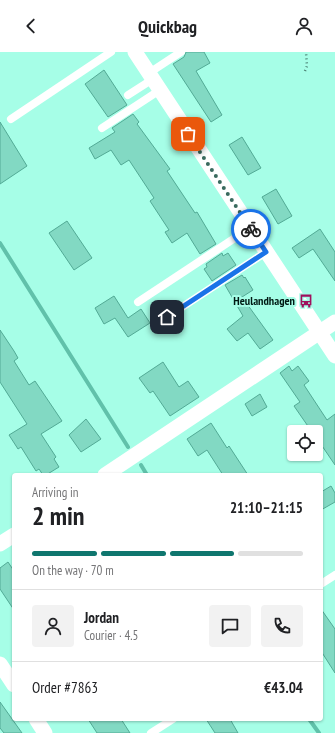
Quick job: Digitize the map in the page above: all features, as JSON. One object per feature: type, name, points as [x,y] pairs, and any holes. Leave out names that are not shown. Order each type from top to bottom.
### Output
[{"type":"street","points":[[135,52],[335,356]]},
{"type":"street","points":[[108,473],[335,322]]},
{"type":"street","points":[[0,544],[12,536]]},
{"type":"street","points":[[0,664],[12,682]]},
{"type":"street","points":[[37,721],[45,733]]},
{"type":"lane","points":[[11,119],[111,52]]},
{"type":"lane","points":[[102,128],[154,81],[181,52]]},
{"type":"lane","points":[[128,95],[154,81]]},
{"type":"lane","points":[[138,302],[250,228]]},
{"type":"lane","points":[[167,317],[266,252]]},
{"type":"lane","points":[[323,583],[335,575]]},
{"type":"lane","points":[[151,733],[170,721]]},
{"type":"path","points":[[305,71],[307,66],[306,52]]},
{"type":"building","points":[[186,52],[204,52],[210,63],[196,71],[222,115],[211,122],[173,64],[184,57]]},
{"type":"building","points":[[104,70],[127,105],[108,117],[85,84]]},
{"type":"building","points":[[133,114],[139,122],[137,124],[170,169],[167,171],[195,213],[197,212],[216,244],[200,254],[187,233],[172,243],[165,232],[169,230],[150,201],[154,198],[129,160],[121,165],[111,150],[95,159],[89,148],[115,132],[112,128]]},
{"type":"building","points":[[0,122],[27,166],[0,184]]},
{"type":"building","points":[[242,137],[261,168],[248,175],[229,145]]},
{"type":"building","points":[[276,189],[292,216],[278,224],[262,197]]},
{"type":"building","points":[[67,221],[92,258],[74,270],[49,233]]},
{"type":"building","points":[[320,229],[335,252],[335,281],[313,249],[299,258],[292,248]]},
{"type":"building","points":[[222,253],[223,256],[228,253],[236,265],[212,281],[204,269],[207,267],[206,264]]},
{"type":"building","points":[[242,275],[244,278],[245,277],[253,290],[242,297],[273,340],[260,349],[248,333],[237,341],[227,329],[243,316],[225,285]]},
{"type":"building","points":[[114,296],[128,318],[141,309],[150,323],[128,337],[115,318],[104,324],[95,308]]},
{"type":"building","points":[[0,330],[18,358],[14,361],[29,385],[35,381],[62,421],[41,434],[56,457],[54,459],[59,467],[49,473],[42,473],[39,469],[36,471],[21,447],[18,449],[9,435],[27,424],[0,382]]},
{"type":"building","points":[[163,362],[179,387],[188,381],[199,397],[170,416],[153,391],[150,393],[139,378]]},
{"type":"building","points":[[289,366],[292,371],[298,366],[309,381],[304,385],[327,420],[335,414],[335,465],[323,447],[323,425],[307,425],[294,406],[300,402],[280,373]]},
{"type":"building","points":[[260,394],[267,407],[252,416],[245,404]]},
{"type":"building","points":[[86,419],[101,439],[81,452],[69,435]]},
{"type":"building","points":[[211,423],[227,448],[229,446],[247,473],[222,473],[207,450],[198,456],[187,439]]},
{"type":"building","points":[[331,486],[335,493],[335,502],[323,509],[323,491]]},
{"type":"building","points":[[8,562],[12,568],[12,607],[0,589],[0,568]]},
{"type":"building","points":[[323,612],[335,629],[335,673],[323,654]]},
{"type":"building","points":[[0,702],[12,721],[22,733],[4,733],[0,728]]},
{"type":"building","points":[[89,721],[122,721],[130,733],[97,733]]},
{"type":"building","points":[[207,721],[231,721],[238,733],[215,733]]},
{"type":"waterway","points":[[0,243],[128,447]]},
{"type":"waterway","points":[[141,465],[146,473]]},
{"type":"waterway","points":[[310,721],[319,733]]},
{"type":"way so far","points":[[188,134],[251,229]]},
{"type":"place","name":"Heulandhagen","points":[[306,301]]},
{"type":"route","points":[[167,317],[266,252],[251,229]]}]
